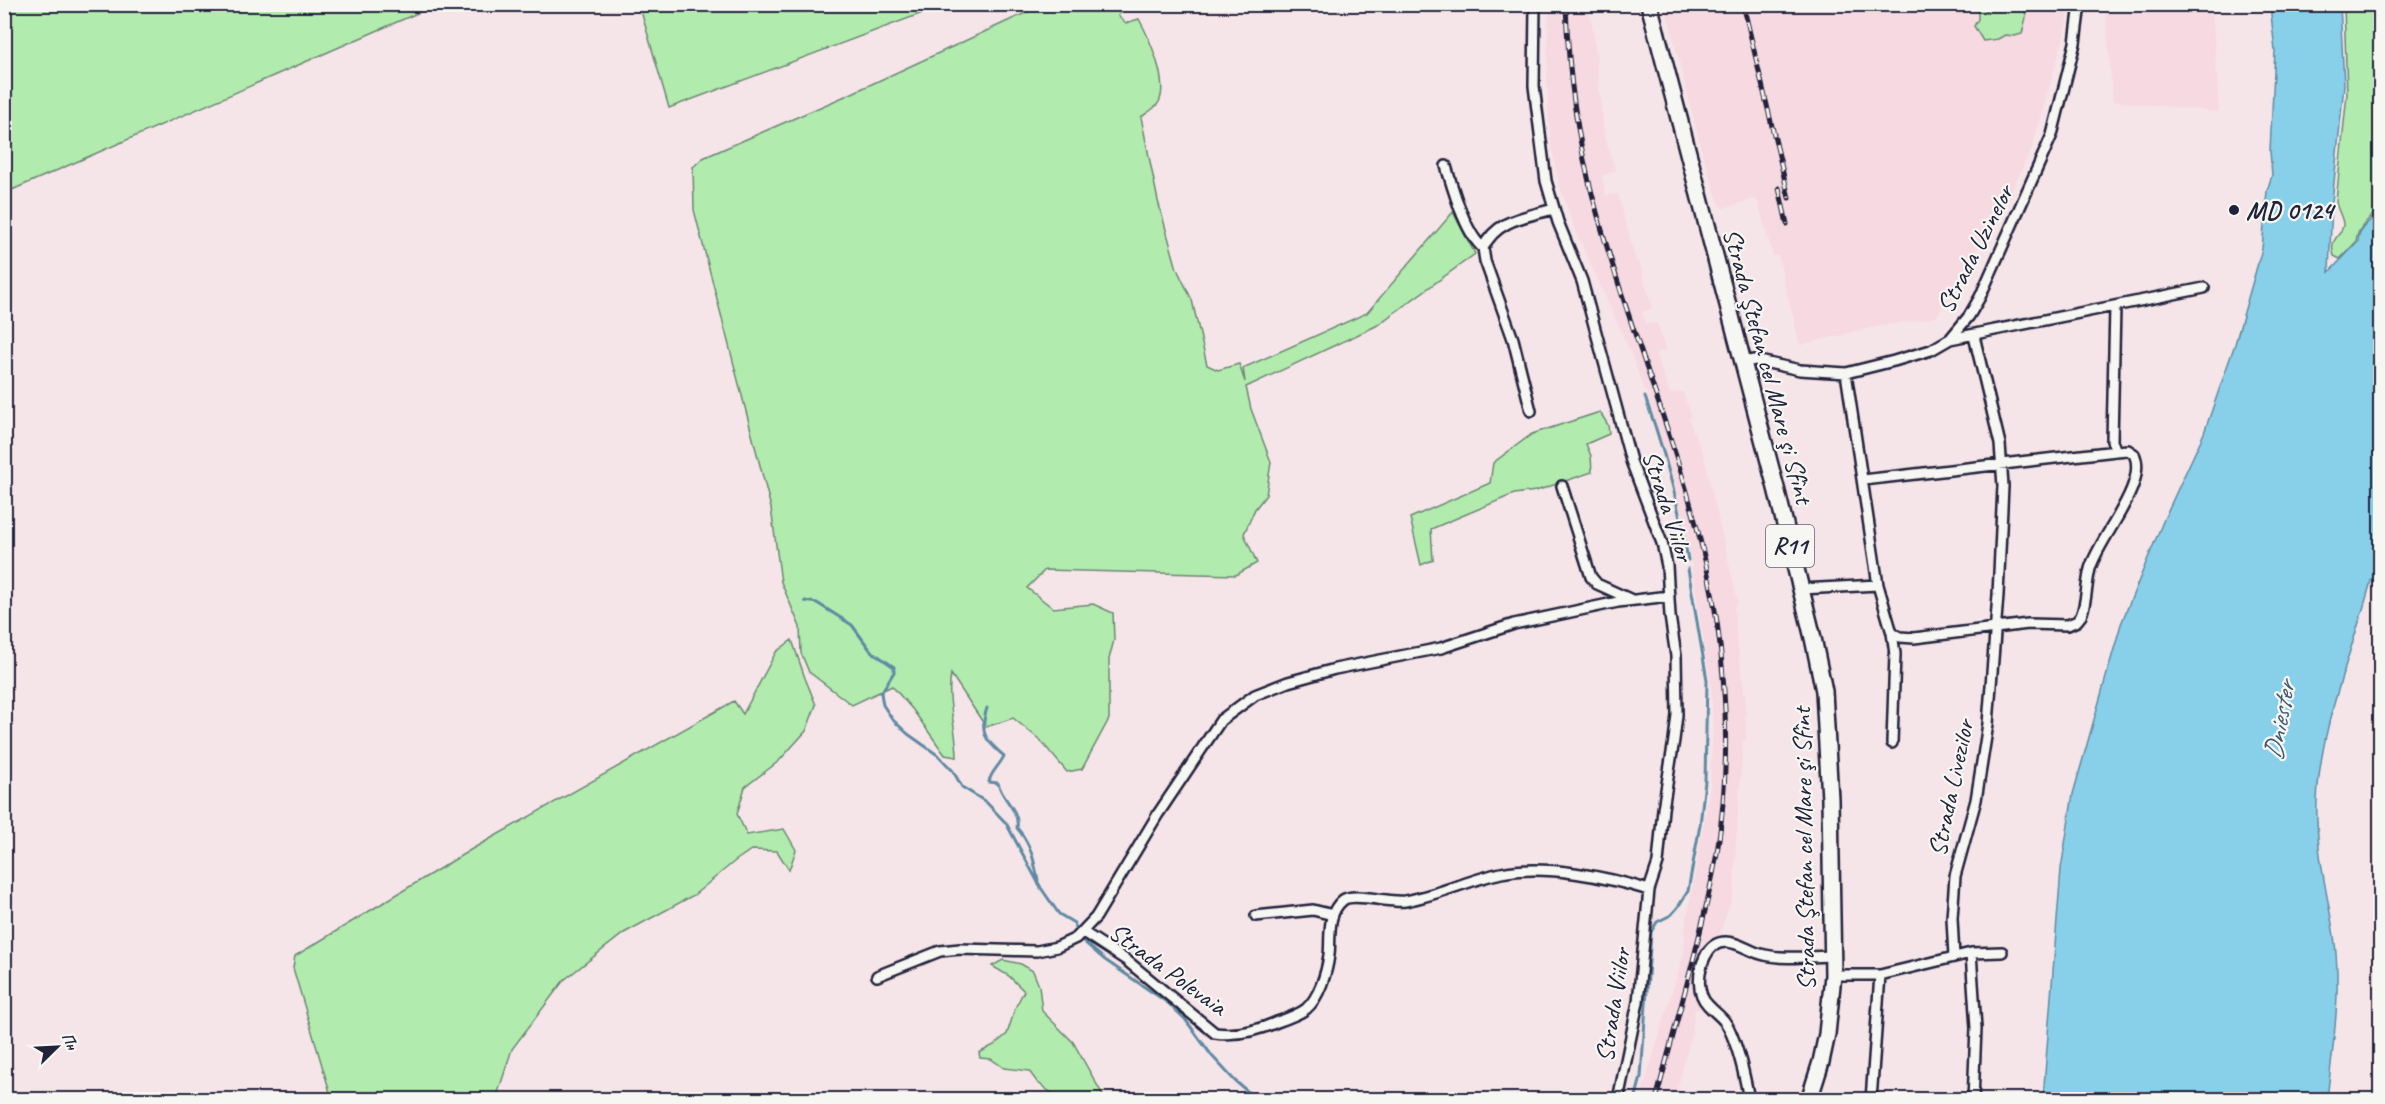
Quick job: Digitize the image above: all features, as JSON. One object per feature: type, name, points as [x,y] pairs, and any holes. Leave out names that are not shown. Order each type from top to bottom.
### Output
[{"type":"main road","name":"Strada Ştefan cel Mare şi Sfînt","points":[[1649,4],[1820,668],[1827,719],[1834,956],[1827,1034],[1809,1100]]},
{"type":"street","name":"Strada Viilor","points":[[1535,4],[1534,86],[1542,165],[1554,209],[1582,281],[1631,461],[1662,543],[1667,566],[1676,656],[1677,715],[1662,817],[1658,863],[1649,890],[1638,1002],[1618,1100]]},
{"type":"street","name":"Strada Uzinelor","points":[[1743,362],[1755,360],[1800,369],[1846,373],[1931,350],[1950,339],[1969,316],[1980,297],[2044,157],[2058,115],[2075,44],[2080,4]]},
{"type":"street","points":[[1446,166],[1474,237],[1483,248],[1485,261],[1513,339],[1532,411]]},
{"type":"street","points":[[1483,248],[1503,224],[1516,218],[1554,209]]},
{"type":"street","points":[[1950,339],[2204,288]]},
{"type":"street","points":[[2115,307],[2112,441],[2116,451]]},
{"type":"street","name":"Strada Livezilor","points":[[1954,957],[1952,918],[1955,876],[1978,787],[1988,724],[1998,595],[2002,486],[1997,434],[1974,336]]},
{"type":"street","points":[[1846,373],[1878,585],[1892,633],[1895,654],[1896,692],[1892,743]]},
{"type":"street","points":[[1863,480],[2001,462],[2128,450],[2134,454],[2138,469],[2126,499],[2090,568],[2084,610],[2078,621],[2068,625],[2028,624],[1914,638],[1900,637],[1892,633]]},
{"type":"street","points":[[1562,486],[1590,576],[1597,584],[1632,600]]},
{"type":"street","points":[[1801,589],[1878,585]]},
{"type":"street","points":[[877,976],[940,951],[960,949],[1037,951],[1065,944],[1083,932],[1096,916],[1158,814],[1221,720],[1255,695],[1288,682],[1335,669],[1441,648],[1514,624],[1632,600],[1669,596]]},
{"type":"street","points":[[1256,916],[1313,910],[1333,915],[1338,905],[1348,897],[1404,901],[1501,873],[1517,871],[1602,877],[1649,890]]},
{"type":"street","name":"Strada Polevaia","points":[[1083,932],[1126,960],[1215,1033],[1229,1035],[1264,1028],[1305,1009],[1318,990],[1326,968],[1333,915]]},
{"type":"street","points":[[1749,1100],[1739,1055],[1731,1032],[1723,1017],[1706,1004],[1699,981],[1703,961],[1715,944],[1736,944],[1770,956],[1834,956]]},
{"type":"street","points":[[1833,975],[1880,975],[1971,953],[2002,952]]},
{"type":"street","points":[[1971,953],[1976,1028],[1973,1100]]},
{"type":"street","points":[[1870,1100],[1880,975]]},
{"type":"shaded area","points":[[1549,5],[1588,5],[1594,35],[1604,135],[1616,171],[1602,175],[1606,196],[1618,194],[1636,262],[1639,261],[1652,308],[1642,312],[1646,324],[1657,323],[1666,350],[1655,353],[1670,394],[1683,392],[1691,416],[1688,419],[1703,453],[1738,603],[1734,606],[1745,695],[1746,740],[1743,741],[1734,892],[1704,979],[1700,1009],[1695,1009],[1675,1099],[1640,1099],[1684,953],[1685,930],[1710,788],[1713,720],[1711,685],[1690,556],[1648,394],[1644,390],[1629,348],[1575,230],[1559,184],[1550,139],[1547,84]]},
{"type":"shaded area","points":[[1665,5],[2067,5],[2069,11],[2063,39],[2032,148],[2005,203],[1936,317],[1869,328],[1800,345],[1778,256],[1773,256],[1758,202],[1754,199],[1724,208],[1720,206],[1702,152]]},
{"type":"shaded area","points":[[2105,5],[2212,5],[2219,112],[2113,101]]},
{"type":"green space","points":[[5,4],[436,4],[436,5],[5,193]]},
{"type":"green space","points":[[639,4],[944,4],[944,5],[669,108]]},
{"type":"green space","points":[[1064,4],[1126,5],[1118,16],[1126,23],[1139,19],[1148,37],[1157,60],[1162,83],[1158,104],[1141,117],[1158,201],[1177,269],[1192,300],[1207,365],[1218,370],[1239,364],[1245,382],[1243,368],[1367,313],[1453,212],[1475,254],[1376,326],[1246,387],[1251,409],[1271,462],[1266,495],[1255,509],[1244,534],[1257,563],[1236,575],[1045,570],[1027,588],[1053,608],[1093,604],[1113,613],[1114,640],[1109,659],[1109,719],[1082,769],[1067,772],[1040,740],[1013,718],[986,727],[951,674],[950,695],[957,757],[945,755],[913,710],[892,686],[852,705],[809,672],[801,653],[800,627],[781,582],[771,508],[694,210],[693,167],[703,158],[850,94],[1034,9]]},
{"type":"green space","points":[[1994,5],[2024,5],[2026,17],[2022,34],[2005,35],[1998,39],[1983,41],[1974,26],[1978,19],[1978,10],[1982,7],[1986,11]]},
{"type":"green space","points":[[2344,5],[2380,5],[2380,207],[2359,231],[2356,242],[2340,259],[2334,256],[2333,245],[2343,225],[2336,202],[2347,94]]},
{"type":"green space","points":[[1600,412],[1608,425],[1609,434],[1586,444],[1591,456],[1592,472],[1536,491],[1514,494],[1431,529],[1433,560],[1421,565],[1410,518],[1490,483],[1493,463],[1532,434]]},
{"type":"green space","points":[[792,640],[816,705],[806,731],[779,761],[745,787],[737,814],[747,835],[784,829],[796,850],[789,870],[777,851],[751,850],[694,895],[624,933],[564,980],[512,1049],[496,1099],[332,1099],[293,968],[295,956],[472,849],[734,701],[743,714],[776,652]]},
{"type":"green space","points":[[1003,960],[1021,964],[1033,971],[1039,986],[1042,1011],[1073,1042],[1105,1099],[1053,1099],[1054,1095],[1037,1082],[1029,1071],[1004,1068],[991,1059],[980,1058],[979,1053],[994,1045],[1007,1034],[1016,1006],[1024,991],[1009,976],[992,966]]},
{"type":"water","name":"Dniester","points":[[2270,5],[2340,5],[2344,85],[2332,202],[2329,272],[2358,242],[2360,232],[2380,211],[2380,564],[2371,581],[2330,717],[2319,773],[2317,801],[2320,852],[2334,936],[2337,977],[2336,1018],[2327,1099],[2043,1099],[2061,869],[2073,794],[2121,624],[2164,519],[2204,433],[2235,344],[2262,249],[2267,191],[2272,175],[2270,151],[2275,51]]},
{"type":"waterway","points":[[1645,397],[1670,477],[1688,560]]},
{"type":"waterway","points":[[1635,1100],[1641,1077],[1651,932],[1657,922],[1671,915],[1688,891],[1705,781],[1707,680],[1688,569]]},
{"type":"waterway","points":[[805,601],[817,603],[852,625],[871,651],[894,667],[894,672],[881,693],[883,705],[893,720],[939,756],[953,771],[962,787],[986,802],[1006,823],[1041,888],[1059,914],[1074,923],[1076,928]]},
{"type":"waterway","points":[[987,708],[984,724],[985,735],[1004,756],[989,782],[998,783],[1013,810],[1017,828],[1031,852],[1038,880]]},
{"type":"waterway","points":[[1082,940],[1105,960],[1168,1003],[1185,1019],[1212,1056],[1235,1081],[1258,1100]]},
{"type":"railway","points":[[1566,4],[1574,106],[1583,156],[1610,257],[1694,516],[1707,568],[1721,651],[1726,738],[1724,795],[1717,853],[1697,946],[1656,1100]]},
{"type":"railway","points":[[1743,4],[1789,198]]},
{"type":"railway","points":[[1779,188],[1787,224]]},
{"type":"place","name":"MD 0124","points":[[2234,210]]}]
